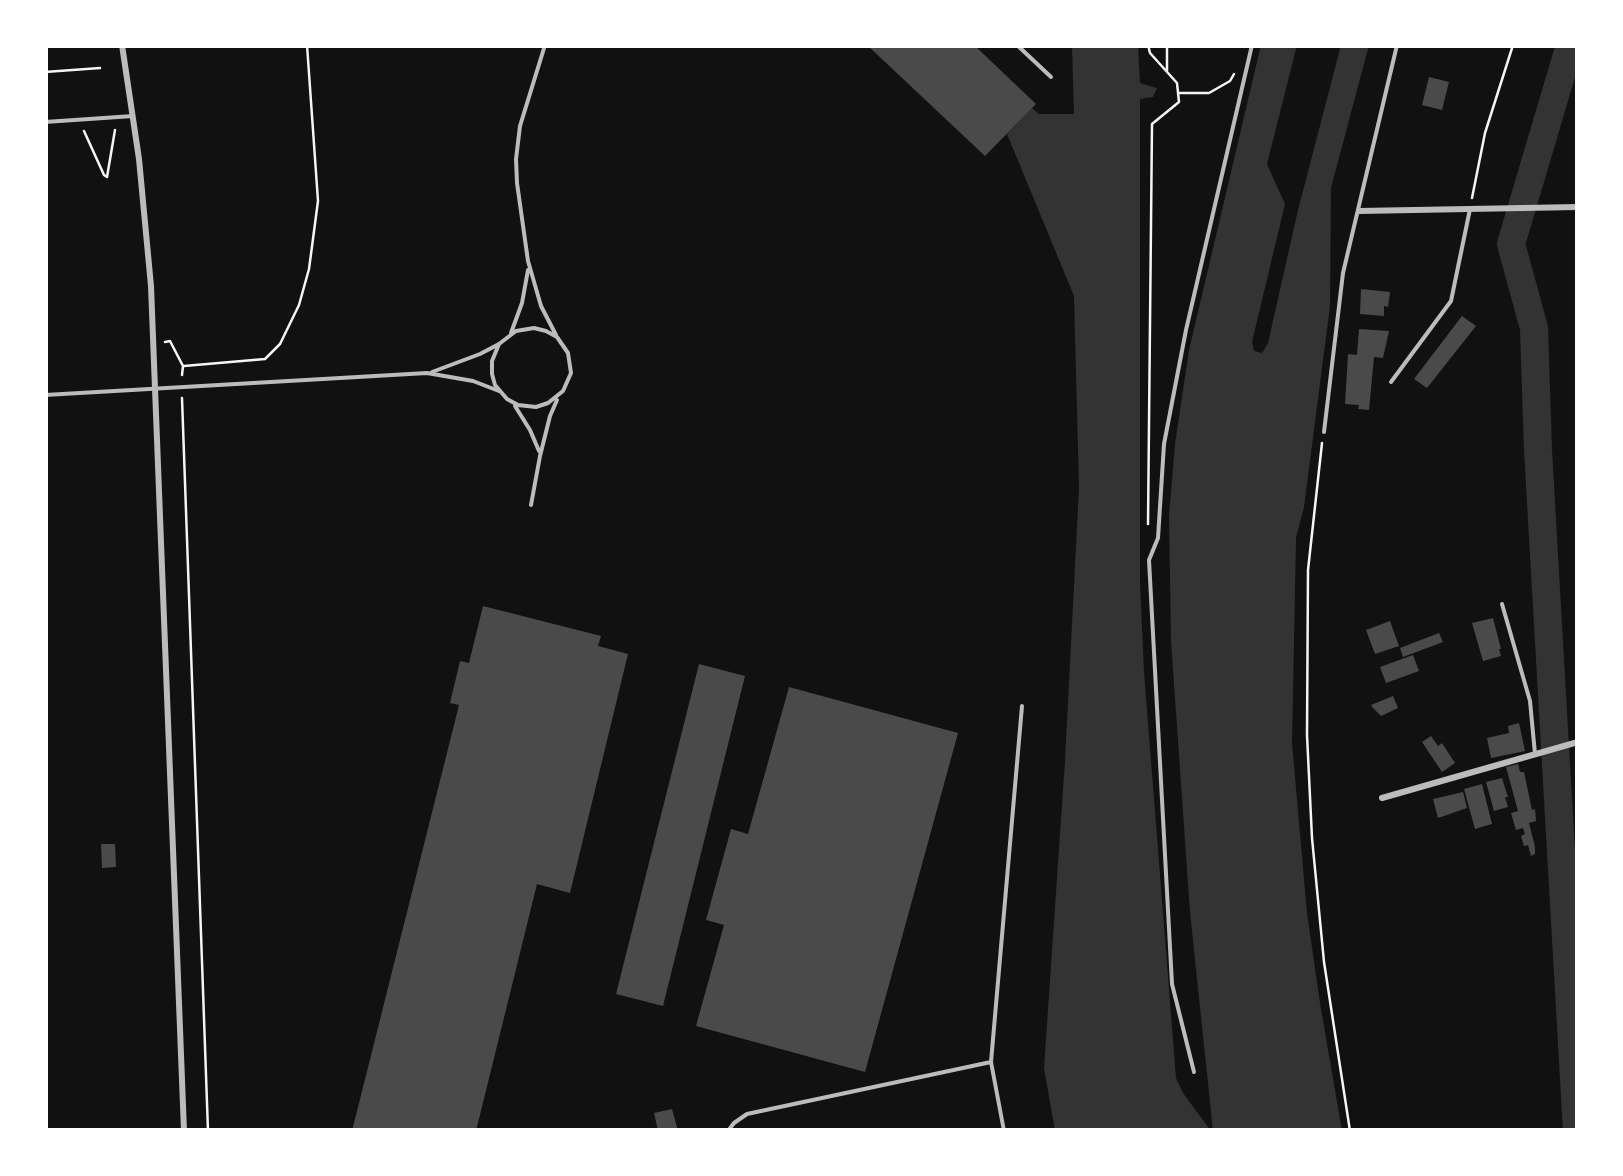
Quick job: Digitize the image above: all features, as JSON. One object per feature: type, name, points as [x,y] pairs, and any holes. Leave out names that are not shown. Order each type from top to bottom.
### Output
[{"type":"street","points":[[122,45],[134,116],[154,342],[184,1131]]},
{"type":"street","points":[[1359,211],[1578,207]]},
{"type":"street","points":[[1382,798],[1576,743]]},
{"type":"lane","points":[[530,505],[551,412],[569,379],[571,366],[566,347],[541,306],[528,260],[517,194],[517,145],[546,45]]},
{"type":"lane","points":[[1017,45],[1051,78]]},
{"type":"lane","points":[[1194,1072],[1172,984],[1149,560],[1158,538],[1164,444],[1186,330],[1252,45]]},
{"type":"lane","points":[[1324,432],[1343,273],[1398,45]]},
{"type":"lane","points":[[45,122],[134,116]]},
{"type":"lane","points":[[1391,382],[1451,300],[1470,210]]},
{"type":"lane","points":[[510,334],[525,291],[528,260]]},
{"type":"lane","points":[[427,373],[461,362],[522,329],[534,328],[557,337]]},
{"type":"lane","points":[[499,344],[493,355],[493,380],[530,430],[540,456]]},
{"type":"lane","points":[[45,395],[427,373],[473,381],[499,391]]},
{"type":"lane","points":[[512,403],[536,407],[559,396]]},
{"type":"lane","points":[[1502,604],[1530,701],[1535,754]]},
{"type":"lane","points":[[1004,1131],[991,1062],[1022,706]]},
{"type":"lane","points":[[728,1131],[748,1114],[991,1062]]},
{"type":"path","points":[[183,366],[264,359],[280,344],[299,306],[310,270],[318,201],[307,45]]},
{"type":"path","points":[[1148,45],[1150,53],[1177,83],[1179,102],[1152,124],[1148,526]]},
{"type":"path","points":[[1167,45],[1168,73]]},
{"type":"path","points":[[1470,210],[1485,133],[1514,45]]},
{"type":"path","points":[[45,72],[100,68]]},
{"type":"path","points":[[1178,93],[1210,93],[1230,81],[1237,69]]},
{"type":"path","points":[[84,132],[107,177],[116,130]]},
{"type":"path","points":[[154,342],[170,341],[183,366],[208,1131]]},
{"type":"path","points":[[1324,432],[1308,570],[1306,736],[1324,962],[1350,1131]]},
{"type":"shaded area","points":[[1072,45],[1138,45],[1140,83],[1157,88],[1153,97],[1140,99],[1140,582],[1144,672],[1176,1078],[1211,1131],[1055,1131],[1044,1068],[1079,488],[1074,296],[1007,134],[1032,108],[1039,114],[1074,114]]},
{"type":"shaded area","points":[[1261,45],[1297,45],[1267,164],[1285,204],[1252,342],[1254,351],[1262,353],[1268,343],[1341,45],[1369,45],[1331,188],[1330,306],[1304,507],[1296,538],[1292,743],[1307,913],[1342,1131],[1213,1131],[1190,912],[1171,641],[1169,516],[1189,350]]},
{"type":"building","points":[[867,45],[974,45],[1036,104],[985,156]]},
{"type":"building","points":[[1429,77],[1449,82],[1442,110],[1422,105]]},
{"type":"building","points":[[1361,289],[1390,292],[1384,316],[1360,314]]},
{"type":"building","points":[[1462,316],[1476,326],[1427,388],[1414,379]]},
{"type":"building","points":[[1359,329],[1389,331],[1383,358],[1374,357],[1369,410],[1345,404],[1348,354],[1357,355]]},
{"type":"building","points":[[483,606],[601,636],[598,646],[628,654],[570,893],[537,884],[476,1131],[352,1131],[459,705],[450,703],[460,661],[469,663]]},
{"type":"building","points":[[1493,618],[1501,656],[1483,661],[1472,623]]},
{"type":"building","points":[[1390,621],[1399,646],[1375,654],[1366,630]]},
{"type":"building","points":[[1439,633],[1443,642],[1403,657],[1400,648]]},
{"type":"building","points":[[1413,655],[1419,671],[1386,683],[1380,667]]},
{"type":"building","points":[[699,664],[745,676],[663,1006],[616,994]]},
{"type":"building","points":[[789,687],[958,733],[865,1072],[696,1026],[724,925],[706,920],[731,829],[748,834]]},
{"type":"building","points":[[1393,696],[1398,708],[1381,716],[1371,705]]},
{"type":"building","points":[[1519,723],[1525,751],[1491,758],[1487,738],[1509,733],[1508,726]]},
{"type":"building","points":[[1431,736],[1438,746],[1442,743],[1455,763],[1442,772],[1422,742]]},
{"type":"building","points":[[1518,764],[1520,772],[1524,772],[1532,810],[1535,809],[1536,821],[1529,823],[1535,847],[1531,856],[1521,836],[1525,834],[1523,828],[1516,830],[1511,813],[1518,811],[1506,767]]},
{"type":"building","points":[[1502,778],[1508,807],[1494,811],[1486,782]]},
{"type":"building","points":[[1482,784],[1492,824],[1475,829],[1464,789]]},
{"type":"building","points":[[1463,792],[1467,808],[1438,818],[1433,799]]},
{"type":"building","points":[[101,844],[115,844],[116,867],[102,868]]},
{"type":"building","points":[[672,1109],[678,1131],[658,1131],[654,1113]]},
{"type":"waterway","points":[[1570,45],[1511,244],[1534,328],[1577,1131]]}]
